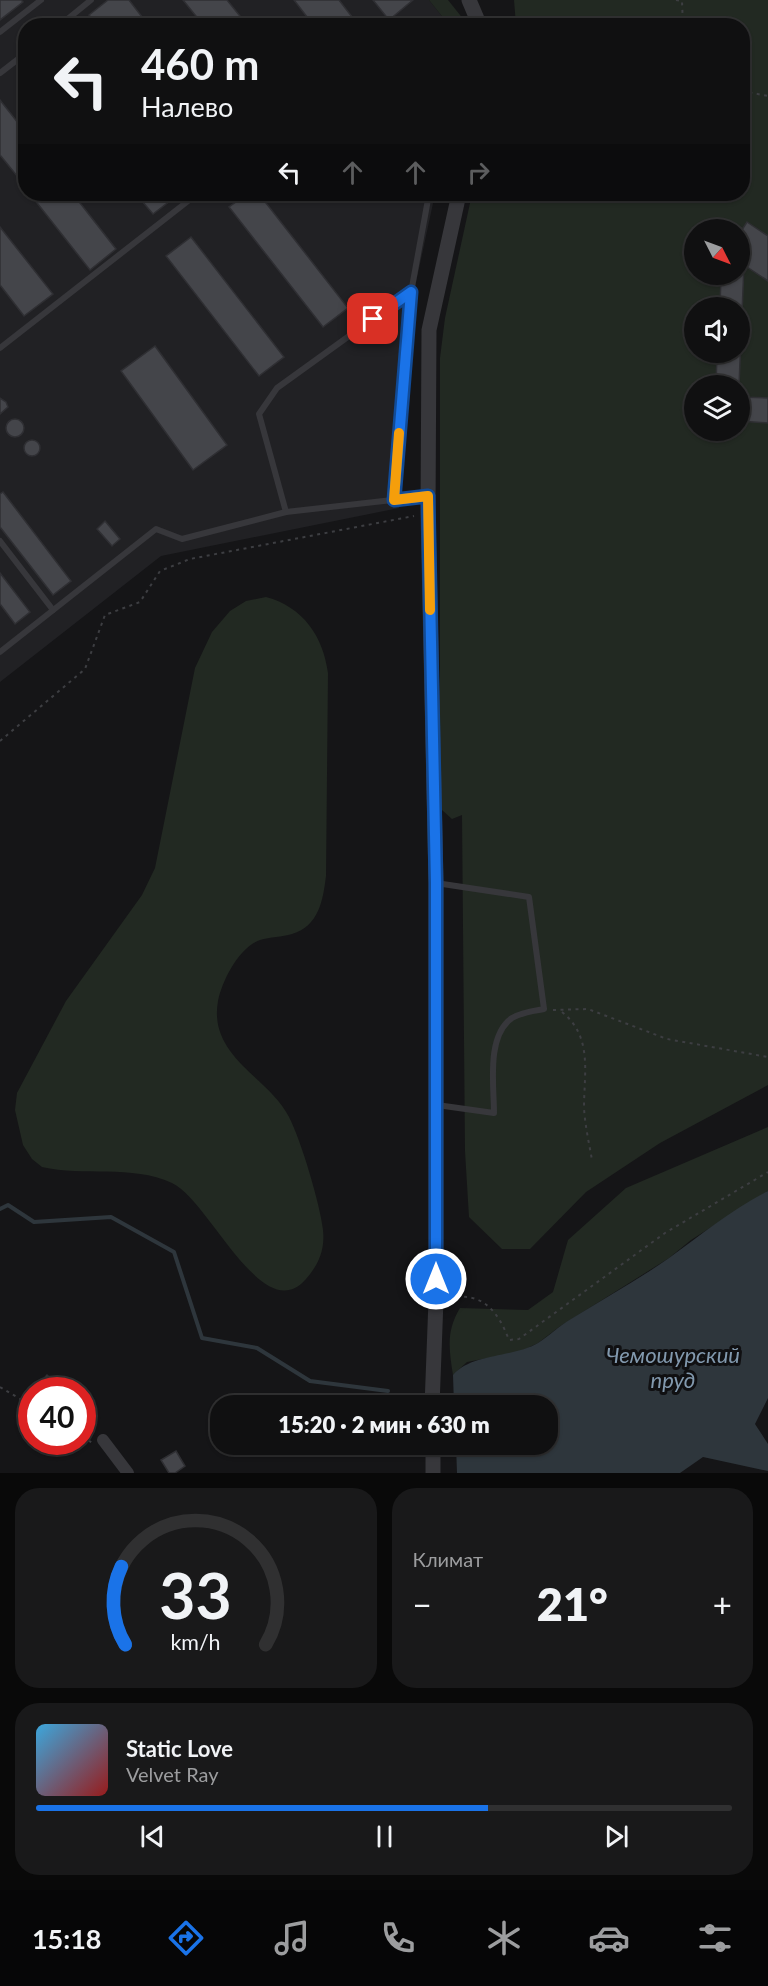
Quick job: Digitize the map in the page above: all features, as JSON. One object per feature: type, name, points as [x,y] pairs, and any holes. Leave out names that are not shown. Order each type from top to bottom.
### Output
[{"type":"street","points":[[469,0],[477,18]]},
{"type":"street","points":[[432,1395],[436,1300],[436,883],[428,496],[429,330],[457,201]]},
{"type":"street","points":[[103,1440],[128,1473]]},
{"type":"street","points":[[433,1455],[433,1473]]},
{"type":"lane","points":[[0,32],[41,0]]},
{"type":"lane","points":[[69,18],[91,0]]},
{"type":"lane","points":[[0,73],[18,58]]},
{"type":"lane","points":[[0,348],[188,201]]},
{"type":"lane","points":[[394,500],[411,292],[428,201]]},
{"type":"lane","points":[[286,512],[259,414],[277,388],[411,292]]},
{"type":"lane","points":[[0,652],[156,529],[182,539],[286,512],[428,496]]},
{"type":"lane","points":[[0,541],[53,610]]},
{"type":"lane","points":[[436,883],[529,897],[544,1009],[522,1013],[510,1019],[496,1042],[494,1113],[436,1105]]},
{"type":"path","points":[[676,0],[682,1],[683,18]]},
{"type":"path","points":[[750,93],[768,96]]},
{"type":"path","points":[[0,741],[85,669],[105,615],[140,602],[160,571],[190,560],[429,513]]},
{"type":"path","points":[[544,1009],[560,1011],[588,1009],[667,1039],[768,1057]]},
{"type":"path","points":[[560,1011],[574,1022],[582,1038],[586,1071],[584,1110],[592,1160]]},
{"type":"path","points":[[436,1300],[458,1296],[488,1303],[502,1321],[509,1340],[519,1339],[665,1233],[768,1172]]},
{"type":"path","points":[[0,1387],[18,1398]]},
{"type":"shaded area","points":[[0,0],[429,0],[443,18],[18,18],[18,201],[433,201],[406,329],[399,508],[161,556],[0,682]]},
{"type":"shaded area","points":[[429,0],[448,0],[462,18],[443,18]]},
{"type":"shaded area","points":[[514,0],[768,0],[768,1085],[660,1143],[586,1192],[530,1249],[502,1249],[469,1217],[465,1151],[462,815],[452,819],[442,810],[440,802],[440,358],[445,318],[470,201],[750,201],[750,18],[515,18]]},
{"type":"shaded area","points":[[266,597],[291,608],[309,625],[321,647],[328,673],[326,876],[321,903],[308,925],[292,934],[260,940],[252,944],[239,957],[220,993],[217,1020],[222,1037],[231,1052],[280,1103],[289,1117],[314,1189],[323,1230],[322,1250],[318,1262],[306,1279],[289,1290],[272,1288],[255,1275],[187,1194],[172,1183],[156,1177],[124,1172],[74,1171],[42,1167],[32,1159],[23,1145],[15,1110],[17,1093],[66,1001],[142,895],[155,868],[195,668],[212,632],[230,611],[246,601]]},
{"type":"shaded area","points":[[768,1127],[768,1191],[538,1343],[519,1352],[467,1362],[453,1375],[450,1340],[452,1325],[460,1308],[528,1310],[553,1292],[568,1240],[626,1188]]},
{"type":"water","name":"Чемошурский пруд","points":[[768,1191],[768,1398],[755,1424],[768,1444],[768,1471],[703,1457],[680,1473],[457,1473],[456,1455],[558,1455],[558,1395],[454,1395],[453,1375],[461,1368],[481,1359],[528,1348],[538,1343],[567,1322],[669,1258]]},
{"type":"building","points":[[0,0],[21,0],[23,2],[0,20]]},
{"type":"building","points":[[108,0],[129,0],[143,18],[91,18],[89,15]]},
{"type":"building","points":[[183,0],[227,0],[242,18],[198,18]]},
{"type":"building","points":[[294,0],[339,0],[353,18],[308,18]]},
{"type":"building","points":[[373,0],[413,0],[391,18],[387,18]]},
{"type":"building","points":[[0,100],[18,123],[18,177],[0,155]]},
{"type":"building","points":[[36,201],[78,201],[116,249],[90,270]]},
{"type":"building","points":[[142,201],[170,201],[153,214]]},
{"type":"building","points":[[237,201],[264,201],[348,308],[323,327],[229,207]]},
{"type":"building","points":[[750,224],[768,236],[768,281],[750,269]]},
{"type":"building","points":[[0,227],[53,294],[24,316],[0,285]]},
{"type":"building","points":[[191,237],[284,357],[259,376],[166,256]]},
{"type":"building","points":[[721,285],[743,285],[743,297],[720,297]]},
{"type":"building","points":[[155,346],[227,445],[193,470],[121,371]]},
{"type":"building","points":[[717,363],[740,363],[739,375],[716,375]]},
{"type":"building","points":[[750,397],[768,398],[768,423],[750,422]]},
{"type":"building","points":[[0,398],[6,402],[8,407],[0,414]]},
{"type":"building","points":[[11,419],[19,419],[24,424],[22,435],[11,437],[6,432],[6,424]]},
{"type":"building","points":[[32,440],[38,442],[40,448],[38,454],[32,456],[26,454],[24,448],[26,442]]},
{"type":"building","points":[[3,492],[71,581],[53,595],[0,527],[0,494]]},
{"type":"building","points":[[105,521],[120,539],[112,546],[97,529]]},
{"type":"building","points":[[0,573],[30,612],[15,624],[0,604]]},
{"type":"building","points":[[176,1451],[185,1466],[175,1473],[169,1473],[161,1460]]},
{"type":"waterway","points":[[0,1209],[8,1205],[34,1222],[111,1217],[174,1252],[202,1338],[257,1348],[310,1381],[388,1391]]},
{"type":"slow traffic","points":[[399,433],[394,500],[428,496],[430,610]]},
{"type":"route","points":[[373,319],[411,292],[394,500],[428,496],[436,883],[436,1279]]}]
